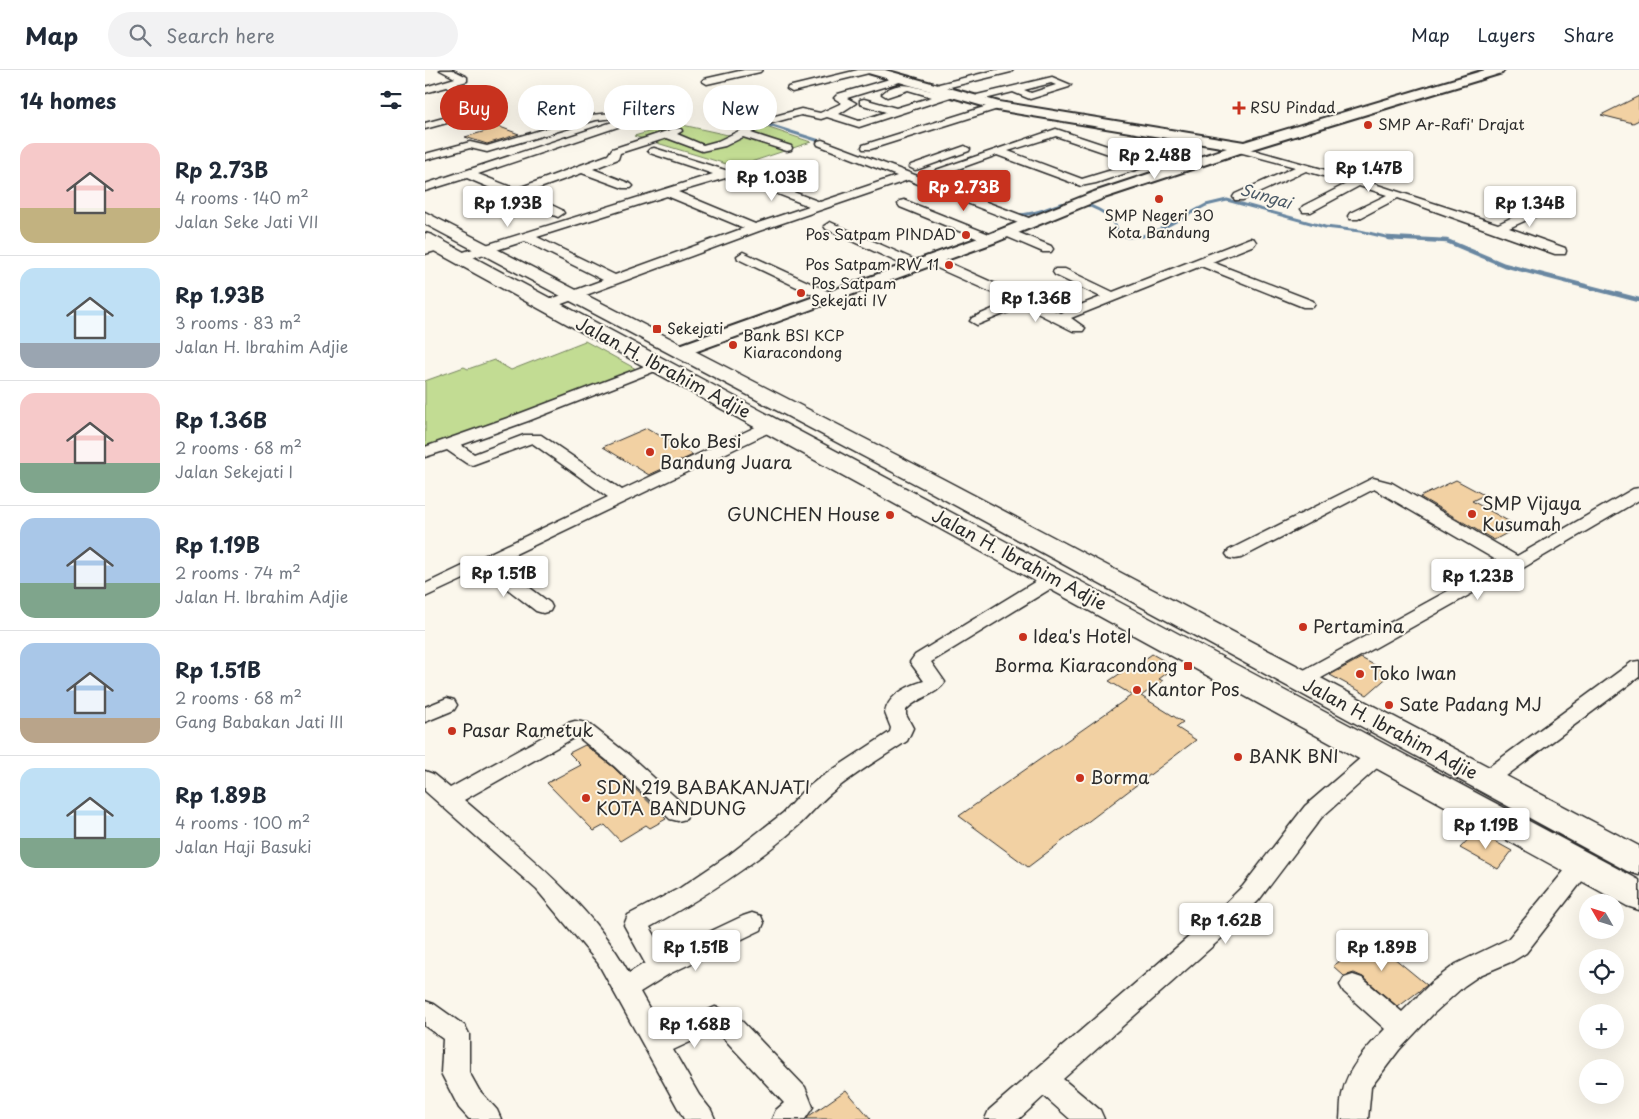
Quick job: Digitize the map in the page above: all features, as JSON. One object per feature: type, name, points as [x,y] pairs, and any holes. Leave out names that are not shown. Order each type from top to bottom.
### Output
[{"type":"main road","name":"Jalan H. Ibrahim Adjie","points":[[425,217],[680,351],[1065,570],[1378,755],[1639,896]]},
{"type":"main road","name":"Jalan H. Ibrahim Adjie","points":[[429,245],[459,258],[548,305],[770,426],[1065,570],[1300,681],[1639,862]]},
{"type":"street","points":[[425,90],[461,80],[463,77],[445,70]]},
{"type":"street","points":[[707,81],[757,70]]},
{"type":"street","points":[[792,89],[871,70],[997,106],[1243,148],[1397,194],[1499,228],[1560,251]]},
{"type":"street","points":[[680,351],[990,239],[1109,192],[1243,148],[1498,70]]},
{"type":"street","points":[[945,92],[907,87],[828,114],[859,124],[897,112],[1000,71]]},
{"type":"street","points":[[667,134],[703,148],[721,144],[768,121],[798,112],[821,116],[851,103],[839,98],[841,96],[900,79]]},
{"type":"street","points":[[425,126],[501,105],[449,84]]},
{"type":"street","points":[[981,97],[1013,90]]},
{"type":"street","points":[[864,102],[897,112]]},
{"type":"street","points":[[867,147],[997,106]]},
{"type":"street","points":[[425,157],[470,145],[487,149],[595,117],[604,116]]},
{"type":"street","points":[[1039,124],[1056,117]]},
{"type":"street","points":[[425,188],[604,128]]},
{"type":"street","points":[[516,192],[614,157],[616,151],[679,130]]},
{"type":"street","points":[[940,172],[1056,132],[1172,172]]},
{"type":"street","points":[[743,134],[787,148]]},
{"type":"street","points":[[822,143],[911,172],[1030,223]]},
{"type":"street","points":[[548,305],[755,228],[820,206],[977,145]]},
{"type":"street","points":[[997,151],[1076,182],[1087,182],[1144,162],[1175,148]]},
{"type":"street","points":[[655,151],[725,174]]},
{"type":"street","points":[[1239,197],[1305,167]]},
{"type":"street","points":[[583,169],[627,186]]},
{"type":"street","points":[[467,174],[516,192],[558,213]]},
{"type":"street","points":[[459,258],[725,174],[737,174],[820,206]]},
{"type":"street","points":[[1087,182],[1109,192]]},
{"type":"street","points":[[1307,209],[1359,182]]},
{"type":"street","points":[[667,192],[755,228]]},
{"type":"street","points":[[1354,216],[1397,194]]},
{"type":"street","points":[[904,204],[990,239]]},
{"type":"street","points":[[1499,228],[1551,204]]},
{"type":"street","points":[[830,226],[1023,301],[1078,328]]},
{"type":"street","points":[[1007,232],[1047,249]]},
{"type":"street","points":[[527,237],[614,280]]},
{"type":"street","points":[[1060,318],[1250,242]]},
{"type":"street","points":[[743,256],[829,297]]},
{"type":"street","points":[[1201,262],[1308,304]]},
{"type":"street","points":[[1060,272],[1113,297]]},
{"type":"street","points":[[977,321],[1023,301]]},
{"type":"street","points":[[425,452],[522,418],[658,365]]},
{"type":"street","points":[[425,591],[770,426]]},
{"type":"street","points":[[452,446],[471,460],[530,438],[535,438],[620,497]]},
{"type":"street","points":[[1235,554],[1373,482],[1385,487],[1517,564]]},
{"type":"street","points":[[1300,681],[1471,586],[1517,564],[1639,493]]},
{"type":"street","points":[[484,562],[543,607]]},
{"type":"street","points":[[660,967],[636,925],[637,922],[688,895],[737,861],[791,819],[809,799],[825,786],[899,736],[902,728],[895,710],[921,689],[931,687],[935,682],[920,662],[922,659],[1065,570]]},
{"type":"street","points":[[1486,780],[1639,667]]},
{"type":"street","points":[[425,714],[447,705]]},
{"type":"street","points":[[447,800],[575,728],[581,728],[622,761],[678,813]]},
{"type":"street","points":[[999,1119],[1221,923],[1251,893],[1313,812],[1378,755]]},
{"type":"street","points":[[425,779],[545,884],[607,956],[689,1104],[701,1119]]},
{"type":"street","points":[[1354,1119],[1357,1086],[1362,1076],[1403,1029],[1428,1002],[1463,972],[1504,954],[1517,946],[1583,865]]},
{"type":"street","points":[[625,988],[660,967],[752,923]]},
{"type":"street","points":[[1353,985],[1403,1029]]},
{"type":"street","points":[[425,1012],[456,1034],[455,1073],[469,1098],[487,1119]]},
{"type":"street","points":[[657,1045],[715,1018],[721,1019],[726,1022],[795,1096],[799,1107],[786,1119]]},
{"type":"street","points":[[1044,1079],[1090,1119]]},
{"type":"green space","points":[[693,127],[728,135],[752,130],[775,130],[811,142],[736,167],[634,136],[656,130],[693,130]]},
{"type":"green space","points":[[585,341],[638,370],[425,450],[425,381],[464,367],[468,369],[494,360],[511,370]]},
{"type":"building","points":[[1639,96],[1639,120],[1633,123],[1601,115]]},
{"type":"building","points":[[490,130],[508,130],[519,134],[487,144],[465,137]]},
{"type":"building","name":"Toko Besi Bandung Juara","points":[[647,428],[693,455],[649,475],[603,447]]},
{"type":"building","name":"SMP Vijaya Kusumah","points":[[1456,480],[1484,495],[1472,501],[1519,527],[1494,540],[1420,497]]},
{"type":"building","name":"Borma","points":[[1152,654],[1175,667],[1159,679],[1163,681],[1141,696],[1183,722],[1176,727],[1196,740],[1028,867],[959,816],[1132,695],[1109,681]]},
{"type":"building","name":"Toko Iwan","points":[[1361,658],[1391,674],[1367,695],[1330,675]]},
{"type":"building","points":[[585,745],[613,767],[666,819],[650,828],[646,825],[620,841],[605,825],[594,831],[547,783],[581,765],[569,753]]},
{"type":"building","points":[[1476,831],[1512,851],[1498,869],[1460,848]]},
{"type":"building","points":[[1371,939],[1427,985],[1398,1007],[1363,977],[1354,973],[1344,976],[1333,966]]},
{"type":"building","points":[[846,1090],[871,1119],[807,1119],[809,1116]]},
{"type":"waterway","name":"Sungai","points":[[777,127],[826,143]]},
{"type":"waterway","name":"Sungai","points":[[1014,215],[1037,212],[1056,205],[1075,202],[1106,214],[1115,225],[1118,233],[1127,237],[1143,236],[1163,228],[1206,205],[1227,200],[1325,227],[1403,239]]},
{"type":"waterway","name":"Sungai","points":[[1388,238],[1403,239]]},
{"type":"waterway","name":"Sungai","points":[[1403,239],[1447,241],[1504,265],[1639,300]]},
{"type":"waterway","name":"Sungai","points":[[1403,239],[1407,239]]},
{"type":"place","name":"RSU Pindad","points":[[1239,108]]},
{"type":"place","name":"SMP Ar-Rafi' Drajat","points":[[1368,125]]},
{"type":"place","name":"SMP Negeri 30 Kota Bandung","points":[[1159,199]]},
{"type":"place","name":"Pos Satpam PINDAD","points":[[966,235]]},
{"type":"place","name":"Pos Satpam RW 11","points":[[949,265]]},
{"type":"place","name":"Pos Satpam Sekejati IV","points":[[801,293]]},
{"type":"place","name":"Sekejati","points":[[657,329]]},
{"type":"place","name":"Bank BSI KCP Kiaracondong","points":[[733,345]]},
{"type":"place","name":"Toko Besi Bandung Juara","points":[[650,452]]},
{"type":"place","name":"SMP Vijaya Kusumah","points":[[1472,514]]},
{"type":"place","name":"GUNCHEN House","points":[[890,515]]},
{"type":"place","name":"Pertamina","points":[[1303,627]]},
{"type":"place","name":"Idea's Hotel","points":[[1023,637]]},
{"type":"place","name":"Borma Kiaracondong","points":[[1188,666]]},
{"type":"place","name":"Toko Iwan","points":[[1360,674]]},
{"type":"place","name":"Kantor Pos","points":[[1137,690]]},
{"type":"place","name":"Sate Padang MJ","points":[[1389,705]]},
{"type":"place","name":"Pasar Rametuk","points":[[452,731]]},
{"type":"place","name":"BANK BNI","points":[[1238,757]]},
{"type":"place","name":"Borma","points":[[1080,778]]},
{"type":"place","name":"SDN 219 BABAKANJATI KOTA BANDUNG","points":[[586,798]]}]
